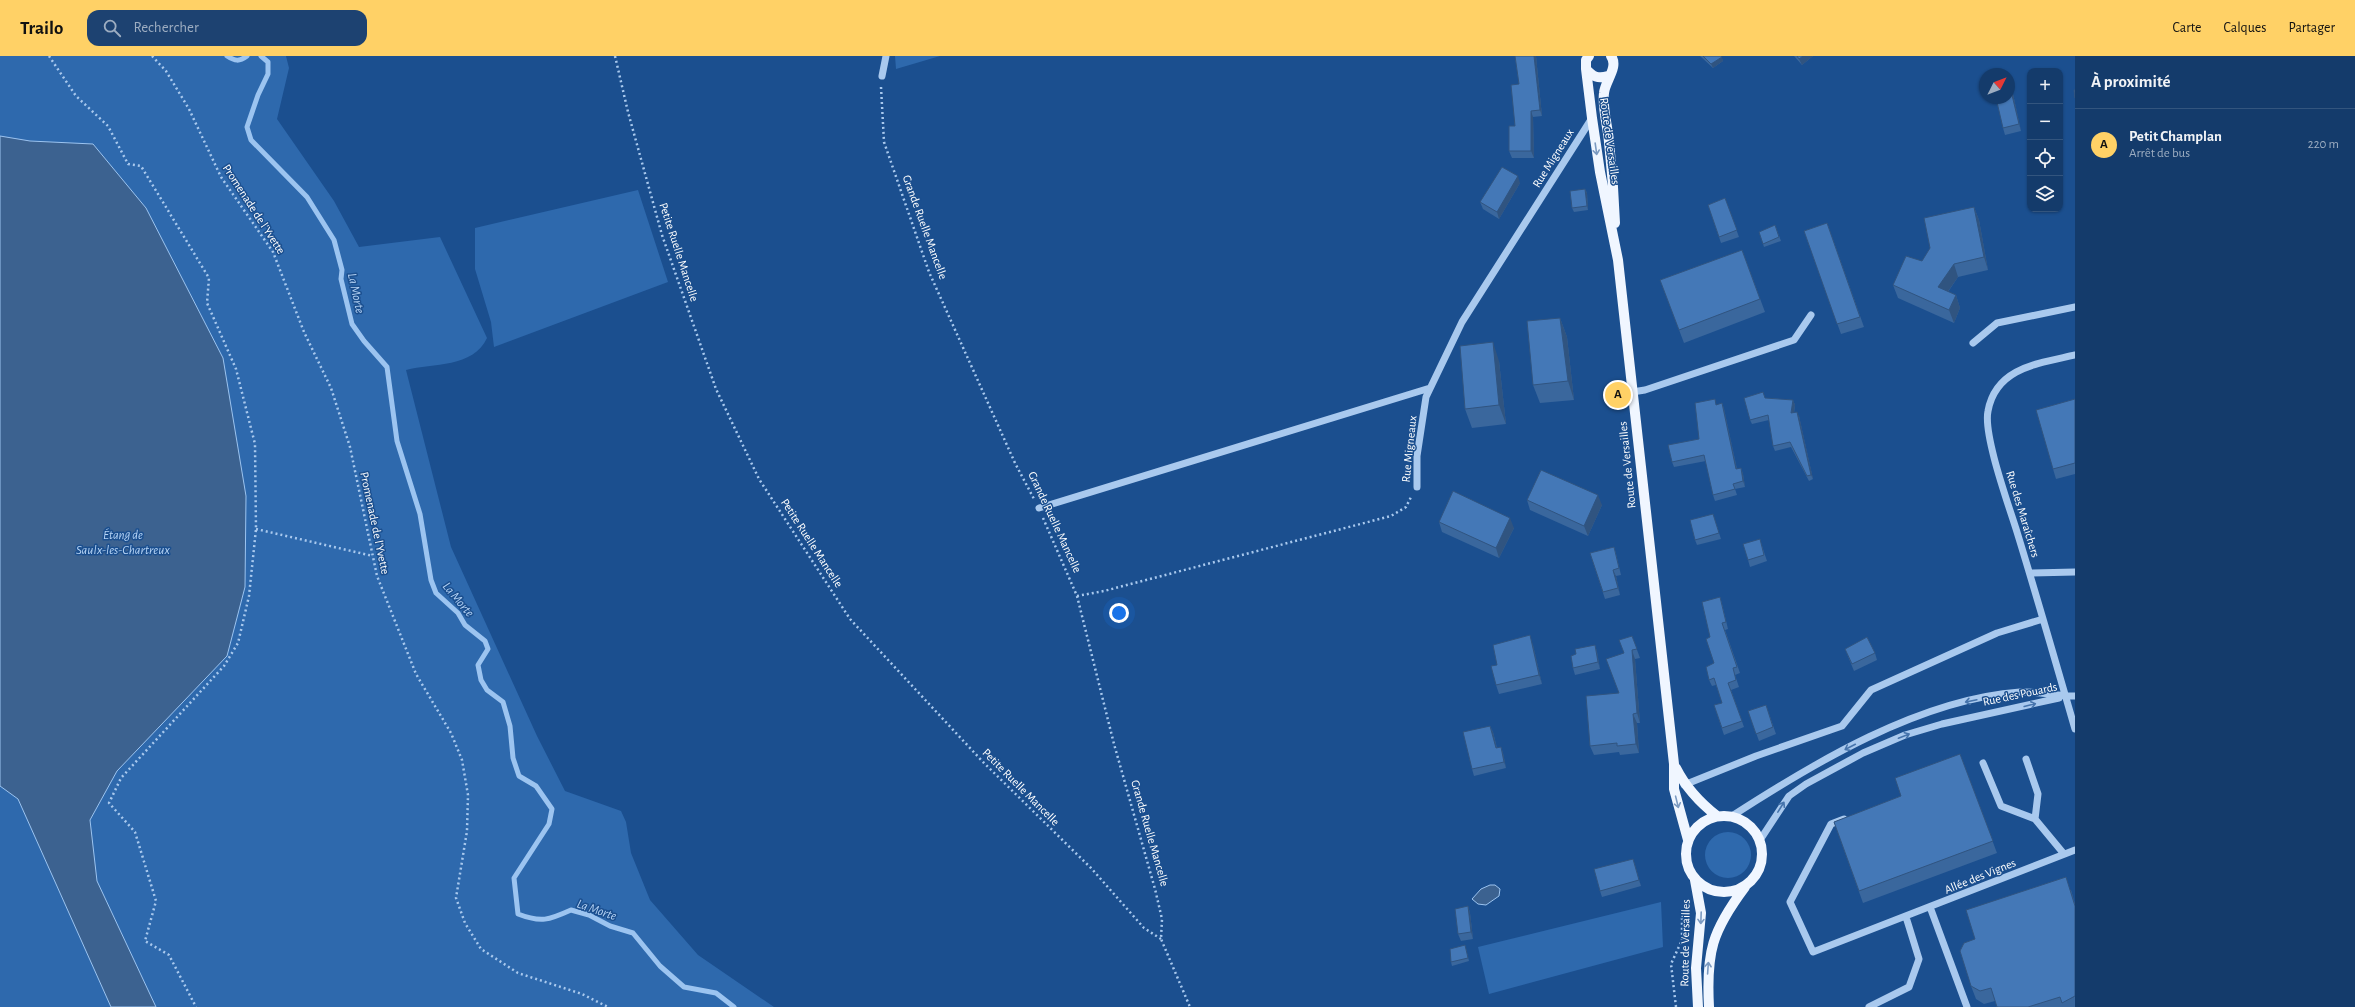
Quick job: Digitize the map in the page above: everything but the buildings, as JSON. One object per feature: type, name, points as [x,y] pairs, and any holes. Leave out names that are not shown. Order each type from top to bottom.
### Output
[{"type":"main road","points":[[1589,56],[1586,60],[1586,68],[1592,76],[1600,78],[1608,76]]},
{"type":"main road","points":[[1614,57],[1614,69],[1608,76],[1604,94],[1612,169],[1618,260]]},
{"type":"main road","name":"Route de Versailles","points":[[1586,68],[1600,172],[1618,260],[1674,764],[1674,789],[1688,840]]},
{"type":"main road","name":"Route de Versailles","points":[[1674,764],[1684,785],[1700,802],[1717,816]]},
{"type":"main road","points":[[1717,816],[1732,816],[1744,821],[1754,829],[1763,850],[1762,861],[1753,880],[1745,887],[1724,893],[1704,887],[1695,880],[1688,868],[1685,854],[1688,840],[1695,828],[1705,820],[1717,816]]},
{"type":"main road","name":"Route de Versailles","points":[[1695,880],[1701,913],[1696,968],[1698,1007]]},
{"type":"main road","name":"Route de Versailles","points":[[1709,1007],[1708,967],[1710,948],[1724,916],[1745,887]]},
{"type":"street","points":[[882,76],[886,56]]},
{"type":"street","name":"Rue Migneaux","points":[[1417,487],[1417,456],[1426,397],[1430,388],[1462,322],[1592,118]]},
{"type":"street","points":[[1973,343],[1997,323],[2075,307]]},
{"type":"street","points":[[1632,392],[1645,390],[1794,340],[1811,315]]},
{"type":"street","name":"Rue des Maraîchers","points":[[2075,355],[2026,366],[2008,376],[1996,392],[1988,411],[1988,430],[1999,473],[2030,573],[2075,729]]},
{"type":"street","points":[[1039,508],[1430,388]]},
{"type":"street","points":[[2030,573],[2075,572]]},
{"type":"street","points":[[1684,785],[1756,756],[1842,726],[1871,690],[1997,633],[2043,619]]},
{"type":"street","name":"Rue des Pouards","points":[[1732,816],[1831,757],[1894,727],[1935,712],[1966,702],[2022,692],[2065,696]]},
{"type":"street","points":[[2065,696],[2075,696]]},
{"type":"street","points":[[2065,696],[2075,699]]},
{"type":"street","name":"Rue des Pouards","points":[[1760,840],[1790,796],[1806,784],[1863,753],[1905,735],[1942,724],[2065,696]]},
{"type":"street","points":[[2026,759],[2038,794],[2035,819]]},
{"type":"street","points":[[1983,763],[2001,806],[2035,819],[2064,854]]},
{"type":"street","name":"Allée des Vignes","points":[[1851,816],[1831,824],[1790,902],[1813,952],[2075,850]]},
{"type":"street","points":[[1930,907],[1967,1007]]},
{"type":"street","points":[[1869,1007],[1909,987],[1919,959],[1906,917]]},
{"type":"path","points":[[49,56],[76,96],[108,126],[128,164],[141,166],[209,278],[207,303],[236,369],[255,444],[256,529],[249,596],[238,643],[224,666],[121,778],[109,802],[135,832],[156,900],[145,941],[169,955],[196,1007]]},
{"type":"path","name":"Promenade de l'Yvette","points":[[152,56],[166,71],[189,109],[221,177],[273,252],[304,332],[331,388],[350,448],[377,576],[416,674],[451,733],[462,760],[468,795],[467,831],[456,898],[465,922],[481,949],[518,973],[582,994],[608,1007]]},
{"type":"path","name":"Petite Ruelle Mancelle","points":[[616,56],[628,112],[662,235],[716,389],[759,479],[850,619],[983,762],[1091,868],[1144,928],[1161,939]]},
{"type":"path","name":"Grande Ruelle Mancelle","points":[[882,76],[881,97],[884,142],[899,190],[929,272],[1015,463],[1039,508],[1077,596],[1114,744],[1155,889],[1162,919],[1161,939],[1190,1007]]},
{"type":"path","name":"Rue Migneaux","points":[[1077,596],[1104,591],[1391,516],[1406,507],[1417,487]]},
{"type":"path","points":[[256,529],[373,556]]},
{"type":"path","points":[[1676,1007],[1672,964],[1682,940],[1682,917],[1701,913]]},
{"type":"shaded area","points":[[0,56],[286,56],[289,68],[277,119],[334,201],[359,247],[440,237],[487,338],[481,348],[472,355],[462,359],[451,363],[406,370],[451,547],[537,736],[565,791],[621,811],[626,822],[631,853],[650,900],[698,955],[774,1007],[0,1007]]},
{"type":"shaded area","points":[[895,56],[940,56],[896,69]]},
{"type":"shaded area","points":[[638,190],[668,282],[494,347],[491,322],[475,269],[475,228]]},
{"type":"shaded area","points":[[1723,832],[1733,832],[1741,836],[1747,842],[1751,850],[1751,860],[1747,868],[1741,874],[1733,878],[1723,878],[1715,874],[1709,868],[1705,860],[1705,850],[1709,842],[1715,836]]},
{"type":"shaded area","points":[[1661,902],[1663,947],[1489,994],[1478,947]]},
{"type":"water","name":"Étang de Saulx-les-Chartreux","points":[[0,136],[30,141],[93,144],[146,208],[223,358],[246,496],[245,587],[227,656],[117,771],[90,820],[97,881],[156,1007],[111,1007],[18,799],[0,786]]},
{"type":"water","points":[[1490,885],[1495,885],[1500,889],[1499,896],[1486,905],[1478,904],[1472,899],[1481,889]]},
{"type":"waterway","name":"La Morte","points":[[227,56],[237,60],[247,56]]},
{"type":"waterway","name":"La Morte","points":[[261,56],[268,62],[268,74],[258,95],[247,127],[251,140],[307,197],[334,240],[342,270],[341,279],[352,324],[364,341],[387,367],[397,441],[420,514],[431,580],[436,593],[458,613],[465,625],[485,641],[488,649],[478,665],[481,680],[487,690],[503,702],[510,726],[513,758],[519,776],[536,786],[552,809],[549,824],[514,878],[518,914],[533,919],[545,919],[571,910],[589,915],[610,926],[633,933],[660,966],[684,987],[716,993],[734,1007]]},
{"type":"place","name":"Petit Champlan","points":[[1618,395]]}]
